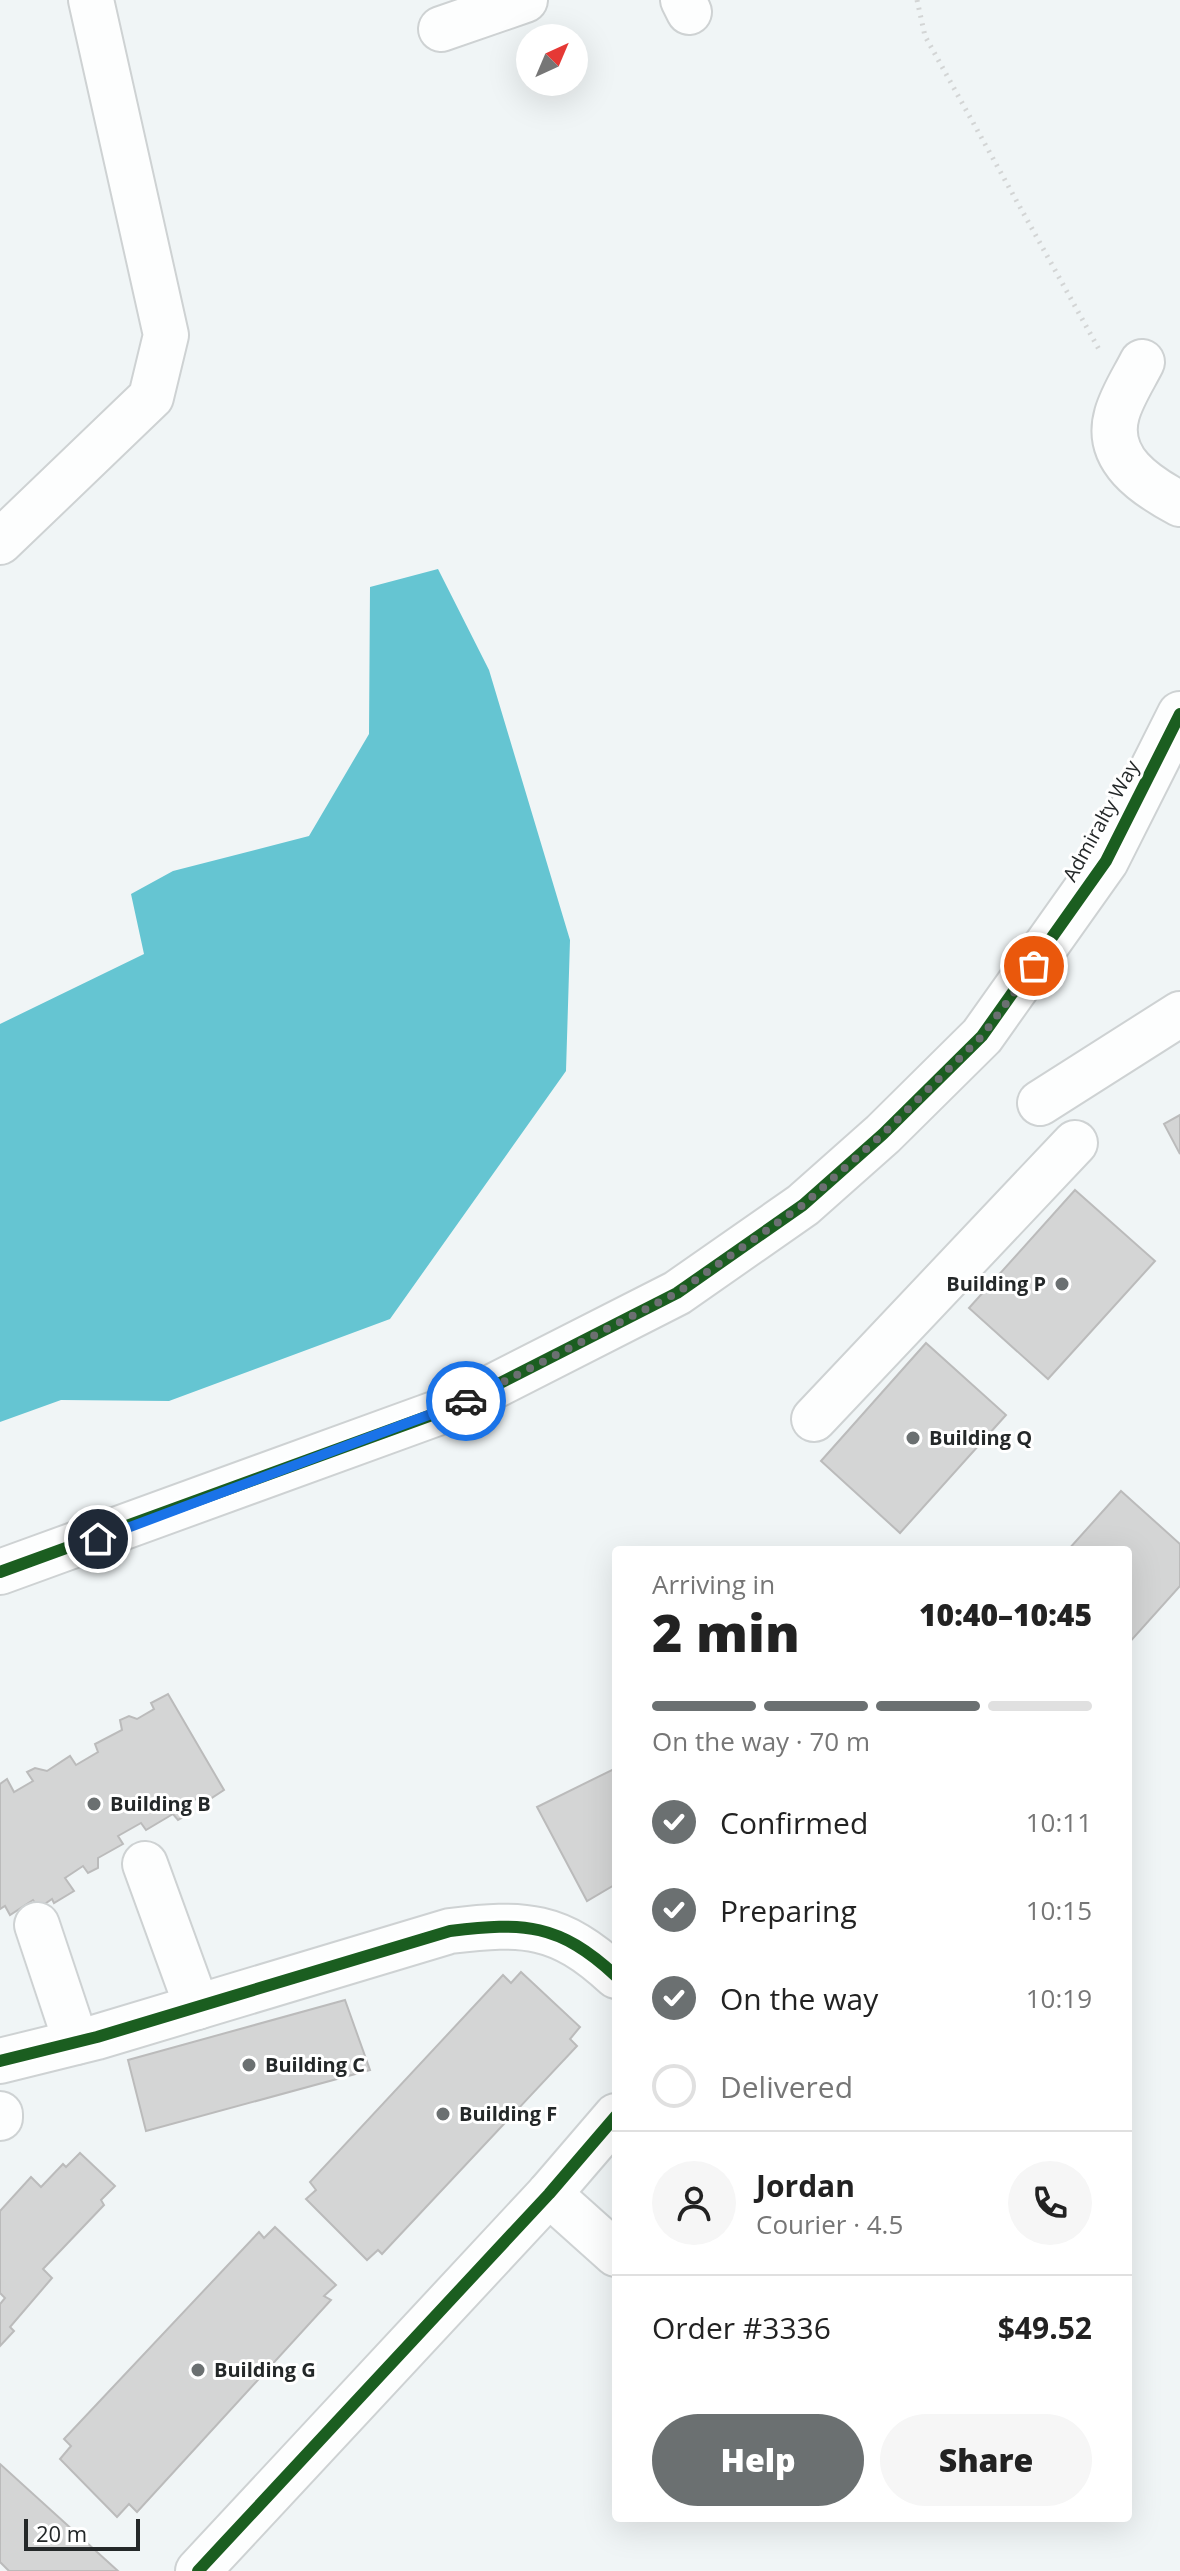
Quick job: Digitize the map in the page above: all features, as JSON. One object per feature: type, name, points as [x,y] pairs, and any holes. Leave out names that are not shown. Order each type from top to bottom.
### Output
[{"type":"street","points":[[8,529],[151,397],[166,335],[91,0]]},
{"type":"street","points":[[441,29],[525,0]]},
{"type":"street","points":[[1134,379],[1116,415],[1116,440],[1124,465],[1145,483],[1180,504]]},
{"type":"street","name":"Admiralty Way","points":[[0,1572],[451,1408],[677,1293],[803,1205],[883,1134],[982,1036],[1106,861],[1180,714]]},
{"type":"street","points":[[1040,1103],[1180,1014]]},
{"type":"street","points":[[814,1419],[1075,1143]]},
{"type":"street","points":[[145,1864],[197,2007]]},
{"type":"street","points":[[0,2061],[76,2042],[450,1931],[509,1924],[561,1935],[612,1971]]},
{"type":"street","points":[[37,1925],[76,2042]]},
{"type":"street","points":[[198,2571],[549,2194],[612,2121]]},
{"type":"street","points":[[549,2194],[612,2250]]},
{"type":"path","points":[[917,0],[925,36],[1134,379]]},
{"type":"water","points":[[438,569],[489,670],[570,940],[566,1071],[390,1319],[169,1401],[61,1400],[0,1422],[0,1024],[144,954],[131,894],[173,871],[309,836],[369,734],[370,587]]},
{"type":"building","points":[[1180,1115],[1180,1154],[1164,1124]]},
{"type":"building","name":"Building P","points":[[1075,1190],[1155,1261],[1048,1379],[969,1308]]},
{"type":"building","name":"Building Q","points":[[926,1343],[1006,1415],[900,1533],[821,1461]]},
{"type":"building","points":[[1121,1491],[1180,1544],[1180,1586],[1132,1640],[1132,1546],[1072,1546]]},
{"type":"building","name":"Building B","points":[[168,1694],[224,1790],[207,1801],[203,1795],[184,1806],[189,1814],[178,1820],[173,1814],[146,1830],[141,1823],[118,1836],[123,1844],[98,1858],[98,1868],[88,1873],[83,1866],[65,1878],[74,1891],[54,1903],[52,1899],[39,1908],[33,1900],[10,1915],[5,1906],[0,1909],[0,1784],[7,1779],[14,1792],[33,1781],[27,1772],[35,1768],[47,1771],[70,1756],[76,1765],[98,1752],[95,1744],[122,1730],[120,1720],[129,1716],[137,1719],[154,1709],[151,1703]]},
{"type":"building","points":[[612,1770],[612,1886],[587,1901],[537,1807]]},
{"type":"building","name":"Building F","points":[[521,1972],[580,2027],[570,2039],[577,2046],[382,2254],[378,2250],[367,2260],[306,2199],[316,2190],[310,2182],[503,1975],[511,1983]]},
{"type":"building","name":"Building C","points":[[345,2000],[370,2070],[146,2131],[128,2060]]},
{"type":"building","points":[[80,2153],[115,2186],[101,2200],[104,2205],[43,2269],[52,2278],[10,2327],[14,2331],[0,2346],[0,2304],[5,2298],[0,2293],[0,2211],[31,2177],[41,2187],[63,2164],[66,2167]]},
{"type":"building","name":"Building G","points":[[275,2227],[336,2285],[324,2296],[331,2300],[137,2512],[129,2504],[117,2517],[60,2459],[71,2446],[64,2439],[259,2232],[264,2238]]},
{"type":"building","points":[[0,2464],[118,2571],[9,2571],[0,2562]]},
{"type":"cycle path","points":[[0,1572],[451,1408],[677,1293],[803,1205],[883,1134],[982,1036],[1106,861],[1180,714]]},
{"type":"cycle path","points":[[0,2061],[97,2037],[450,1931],[499,1927],[539,1930],[576,1945],[612,1972]]},
{"type":"cycle path","points":[[198,2571],[549,2194],[612,2121]]},
{"type":"way so far","points":[[466,1401],[677,1293],[803,1205],[883,1134],[982,1036],[1034,966]]},
{"type":"place","name":"Building P","points":[[1062,1284]]},
{"type":"place","name":"Building Q","points":[[913,1438]]},
{"type":"place","name":"Building B","points":[[94,1804]]},
{"type":"place","name":"Building C","points":[[249,2065]]},
{"type":"place","name":"Building F","points":[[443,2114]]},
{"type":"place","name":"Building G","points":[[198,2370]]},
{"type":"route","points":[[98,1539],[466,1401]]}]
